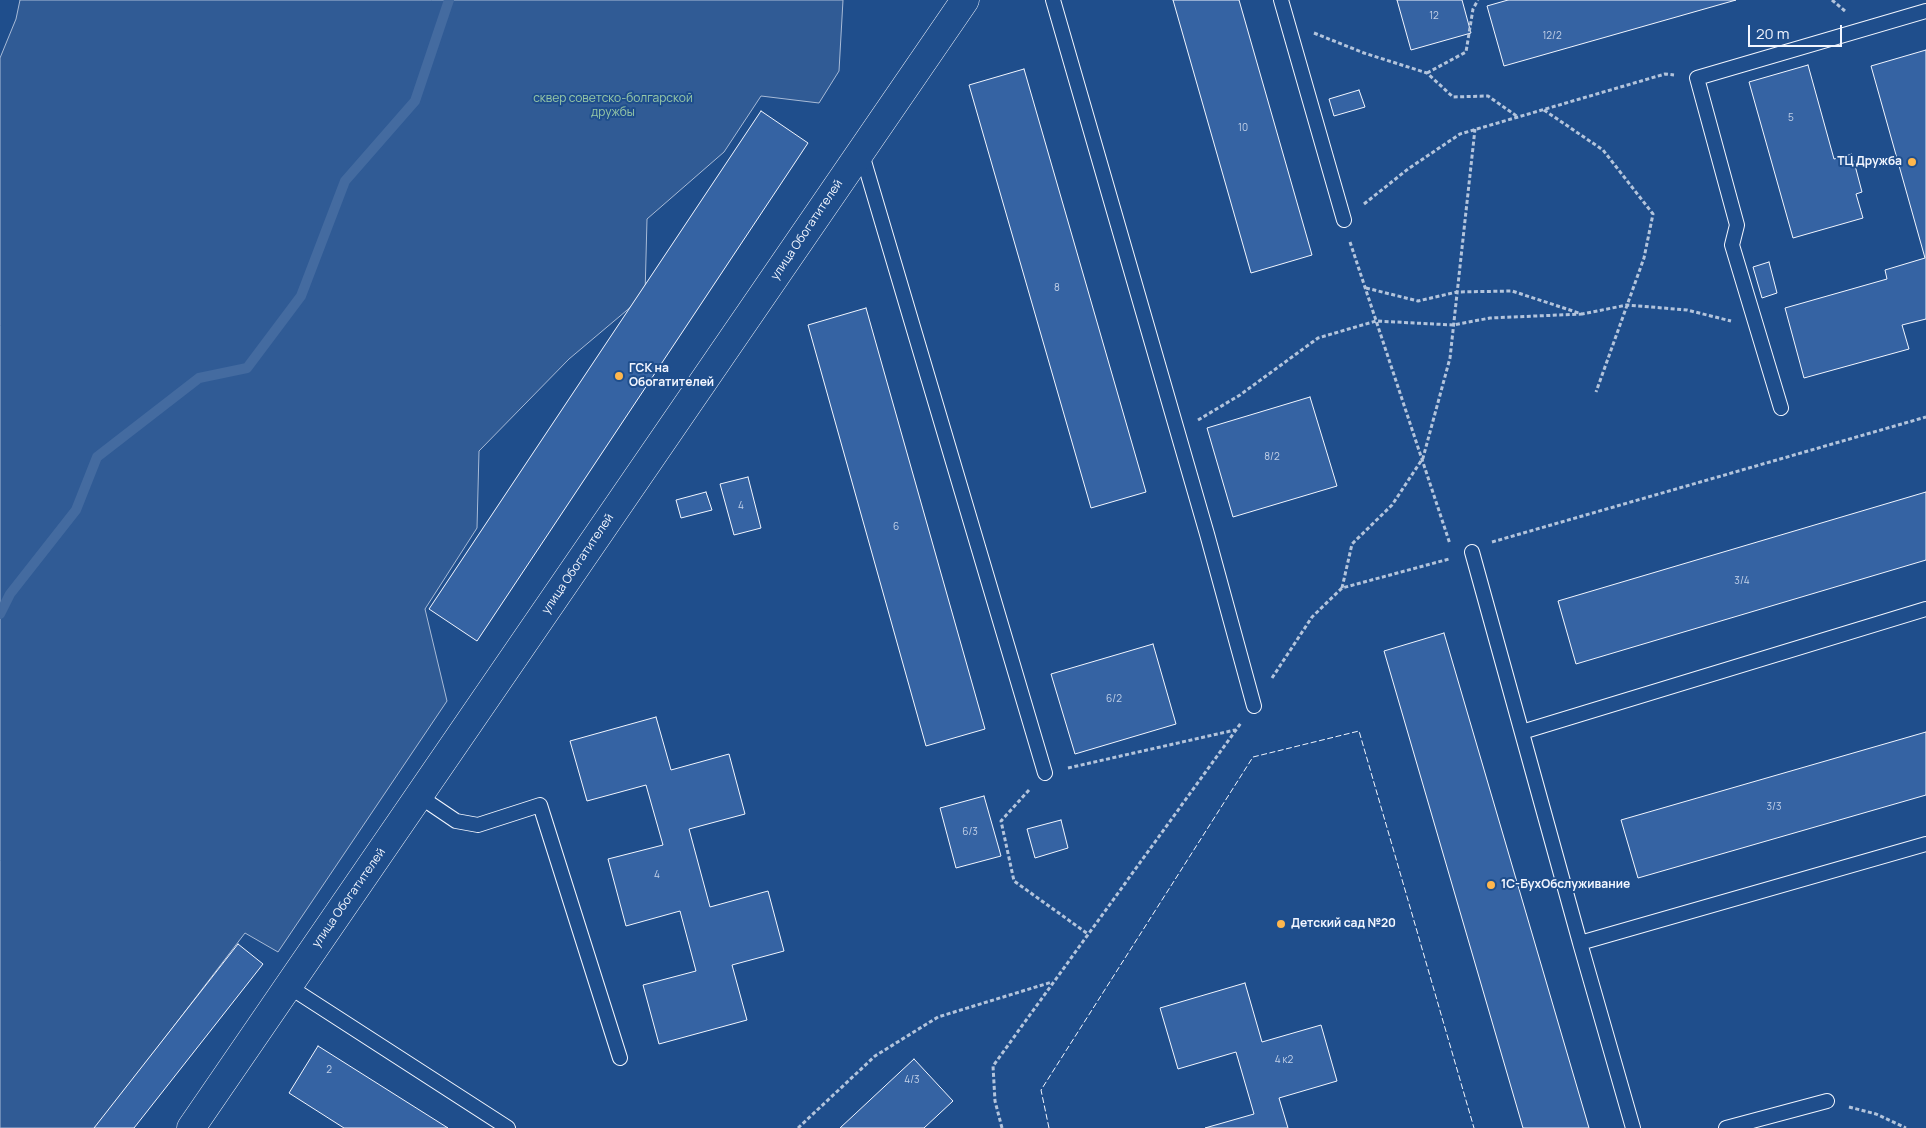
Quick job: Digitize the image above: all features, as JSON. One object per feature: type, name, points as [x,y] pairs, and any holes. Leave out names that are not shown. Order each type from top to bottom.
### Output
[{"type":"street","name":"улица Обогатителей","points":[[191,1128],[965,0]]},
{"type":"lane","points":[[1053,0],[1178,432],[1254,706]]},
{"type":"lane","points":[[1281,0],[1344,220]]},
{"type":"lane","points":[[1781,408],[1732,245],[1737,225],[1697,78],[1926,11]]},
{"type":"lane","points":[[861,151],[1045,773]]},
{"type":"lane","points":[[1472,552],[1633,1128]]},
{"type":"lane","points":[[1522,732],[1926,609]]},
{"type":"lane","points":[[419,796],[456,821],[478,825],[540,805],[620,1058]]},
{"type":"lane","points":[[1580,943],[1926,844]]},
{"type":"lane","points":[[288,986],[508,1128]]},
{"type":"lane","points":[[1726,1128],[1826,1102]]},
{"type":"path","points":[[1427,72],[1466,52],[1473,9],[1478,0]]},
{"type":"path","points":[[1288,22],[1364,53],[1427,72],[1453,97],[1488,96],[1518,117]]},
{"type":"path","points":[[1454,557],[1344,220],[1408,169],[1460,134],[1665,74],[1697,78]]},
{"type":"path","points":[[1544,110],[1604,150],[1653,214],[1644,258],[1596,392]]},
{"type":"path","points":[[1342,588],[1352,544],[1392,505],[1423,458],[1450,358],[1475,130]]},
{"type":"path","points":[[1365,288],[1418,301],[1457,292],[1512,292],[1582,314]]},
{"type":"path","points":[[1178,432],[1240,396],[1318,338],[1376,322],[1453,325],[1490,318],[1582,314],[1627,305],[1687,310],[1757,328]]},
{"type":"path","points":[[1002,1128],[995,1101],[993,1066],[1254,706],[1312,617],[1342,588],[1472,552],[1501,538],[1926,418]]},
{"type":"path","points":[[1088,934],[1014,881],[1001,821],[1045,773],[1236,730]]},
{"type":"path","points":[[798,1128],[875,1056],[938,1016],[1054,981]]},
{"type":"path","points":[[1826,1102],[1876,1114],[1906,1128]]},
{"type":"shaded area","points":[[20,0],[843,0],[839,71],[819,103],[761,96],[724,152],[647,219],[645,295],[569,359],[479,451],[477,528],[425,609],[447,701],[278,952],[245,933],[96,1128],[0,1128],[0,58],[16,19]]},
{"type":"building","points":[[1173,0],[1239,0],[1312,255],[1251,273]]},
{"type":"building","points":[[1397,0],[1462,0],[1471,33],[1411,50]]},
{"type":"building","points":[[1508,0],[1736,0],[1504,66],[1487,6]]},
{"type":"building","name":"ТЦ Дружба","points":[[1926,50],[1926,319],[1902,325],[1909,349],[1804,378],[1785,308],[1887,279],[1885,270],[1925,258],[1871,66]]},
{"type":"building","points":[[1808,65],[1834,159],[1852,154],[1862,192],[1856,194],[1863,218],[1793,238],[1749,82]]},
{"type":"building","points":[[1024,69],[1146,492],[1091,508],[969,85]]},
{"type":"building","points":[[1359,90],[1365,107],[1334,116],[1329,99]]},
{"type":"building","name":"ГСК на Обогатителей","points":[[761,111],[808,143],[477,641],[429,609]]},
{"type":"building","points":[[1769,262],[1777,293],[1762,298],[1753,267]]},
{"type":"building","points":[[866,308],[985,729],[926,746],[808,325]]},
{"type":"building","points":[[1310,397],[1337,486],[1233,517],[1207,428]]},
{"type":"building","points":[[748,477],[761,528],[734,535],[720,484]]},
{"type":"building","points":[[706,492],[712,510],[681,518],[676,500]]},
{"type":"building","points":[[1926,492],[1926,560],[1576,664],[1558,601]]},
{"type":"building","points":[[1444,633],[1589,1128],[1523,1128],[1384,651]]},
{"type":"building","points":[[1153,644],[1176,724],[1075,754],[1051,674]]},
{"type":"building","points":[[656,717],[671,770],[729,754],[745,814],[689,829],[710,907],[768,891],[784,951],[732,965],[747,1020],[659,1044],[643,985],[696,971],[680,911],[626,926],[608,859],[663,845],[646,785],[587,801],[570,741]]},
{"type":"building","points":[[1926,732],[1926,795],[1638,878],[1621,820]]},
{"type":"building","points":[[984,796],[1001,856],[956,868],[940,808]]},
{"type":"building","points":[[1061,820],[1068,848],[1035,858],[1027,829]]},
{"type":"building","points":[[238,944],[263,964],[134,1128],[94,1128]]},
{"type":"building","points":[[1245,983],[1262,1042],[1321,1025],[1337,1081],[1279,1098],[1288,1128],[1205,1128],[1254,1114],[1236,1052],[1178,1069],[1160,1008]]},
{"type":"building","points":[[318,1046],[448,1128],[344,1128],[289,1093]]},
{"type":"building","points":[[914,1059],[953,1101],[924,1128],[840,1128]]},
{"type":"waterway","points":[[0,614],[10,594],[76,510],[97,457],[199,378],[247,368],[301,296],[345,181],[415,101],[449,0]]},
{"type":"fence","points":[[1049,1128],[1041,1090],[1253,757],[1359,731],[1474,1128]]},
{"type":"place","name":"ТЦ Дружба","points":[[1912,162]]},
{"type":"place","name":"ГСК на Обогатителей","points":[[619,376]]},
{"type":"place","name":"1С-БухОбслуживание","points":[[1491,885]]},
{"type":"place","name":"Детский сад №20","points":[[1281,924]]},
{"type":"park label","name":"сквер советско-болгарской дружбы","points":[[613,106]]}]
